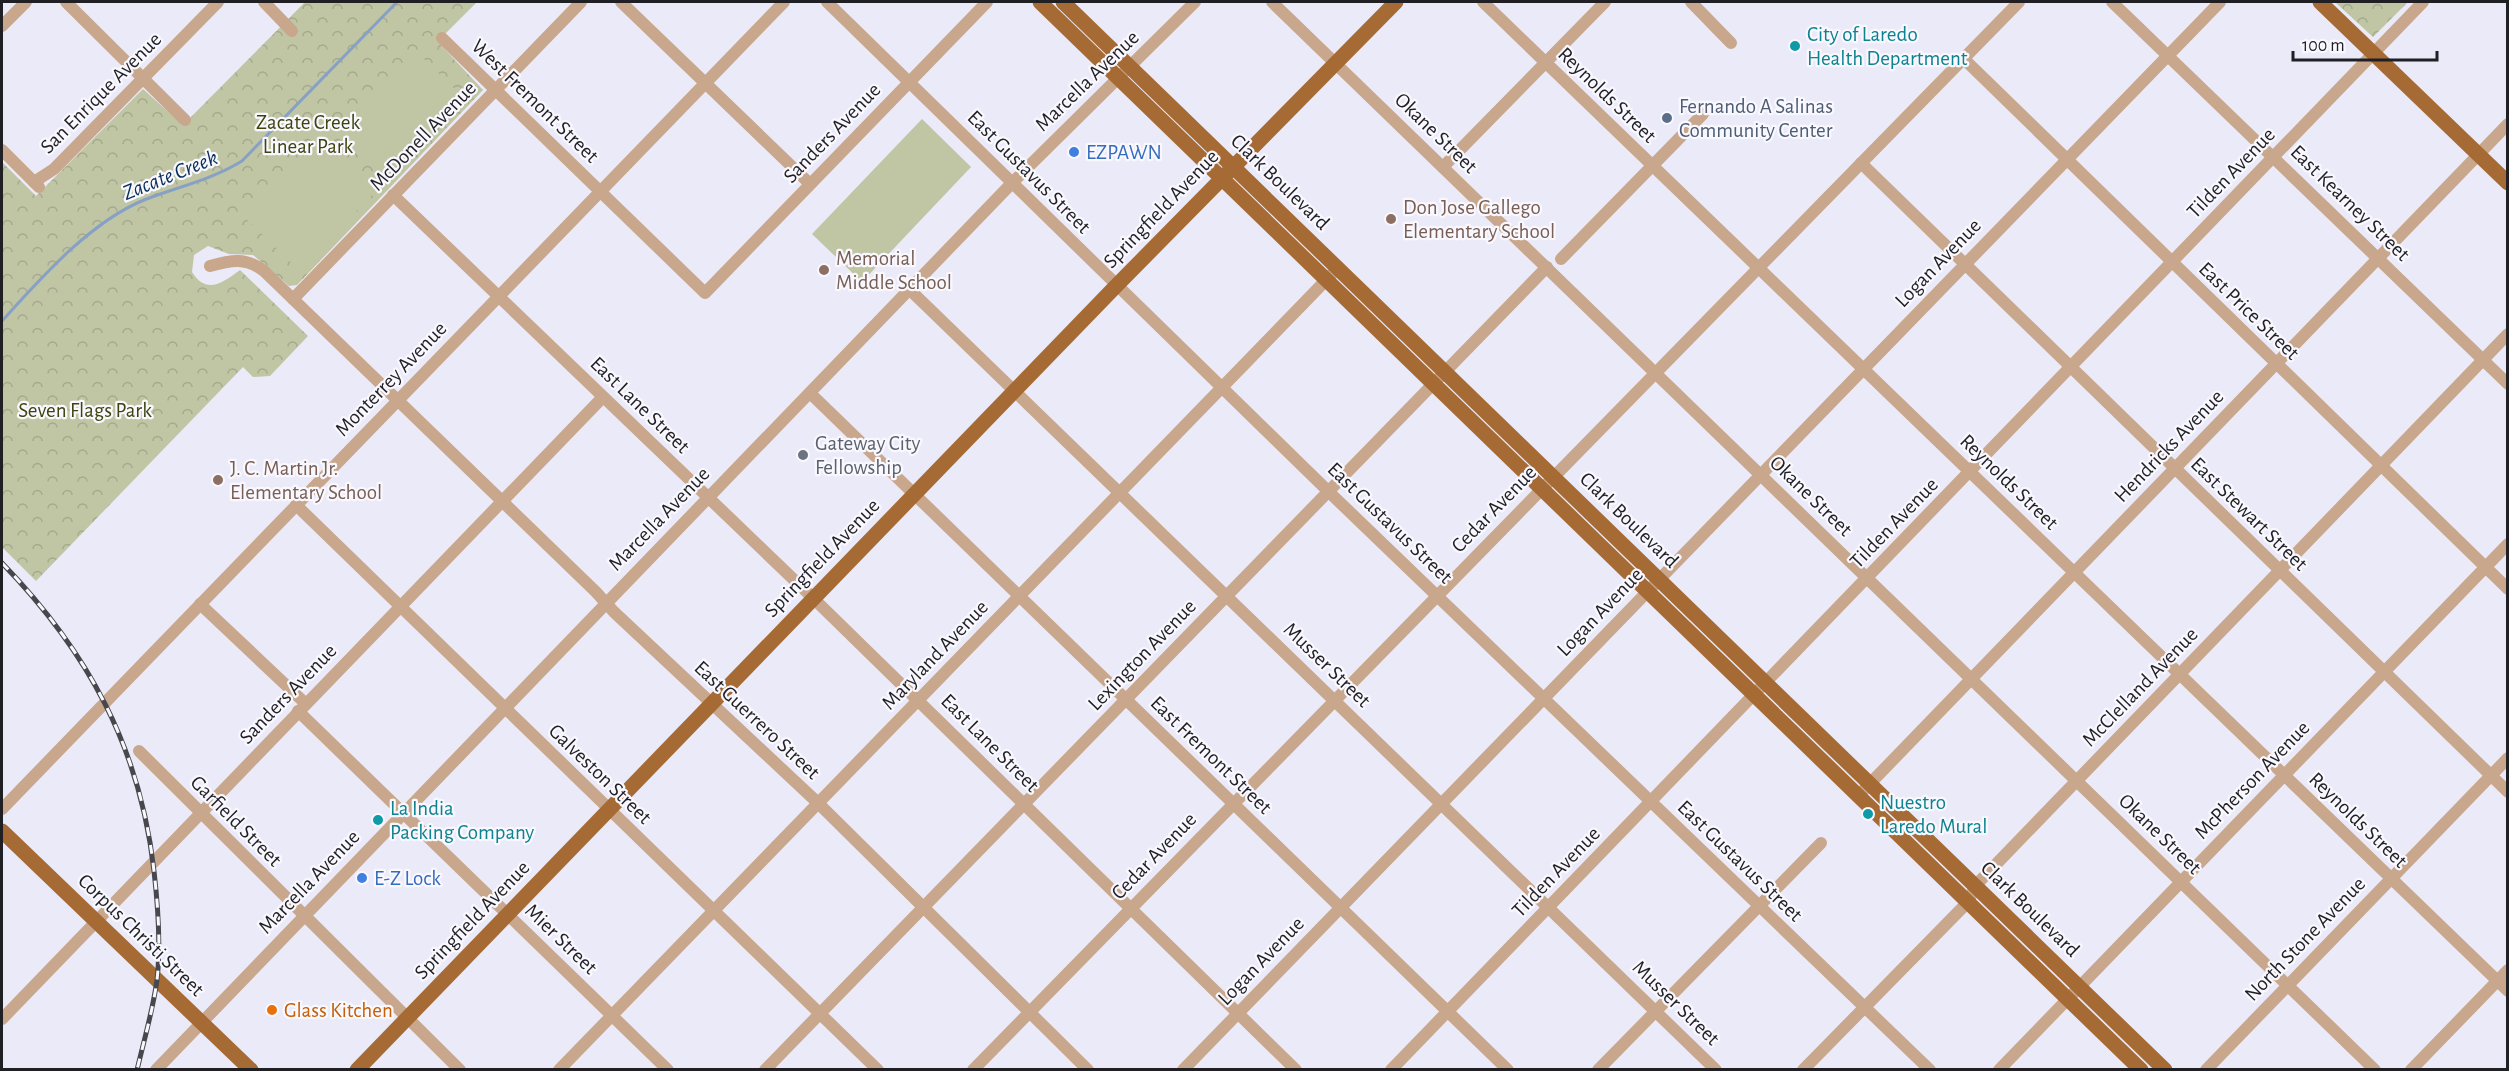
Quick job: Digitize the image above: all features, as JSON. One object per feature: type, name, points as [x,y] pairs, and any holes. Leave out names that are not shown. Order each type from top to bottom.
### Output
[{"type":"main road","name":"Clark Boulevard","points":[[1040,2],[2141,1070]]},
{"type":"main road","name":"Clark Boulevard","points":[[1063,2],[2165,1070]]},
{"type":"main road","name":"Springfield Avenue","points":[[357,1070],[1221,178],[1396,2]]},
{"type":"main road","points":[[2320,2],[2508,183]]},
{"type":"main road","name":"Corpus Christi Street","points":[[2,831],[251,1070]]},
{"type":"street","points":[[2,26],[26,2]]},
{"type":"street","points":[[66,2],[185,120]]},
{"type":"street","name":"San Enrique Avenue","points":[[2,150],[37,184],[218,2]]},
{"type":"street","points":[[264,2],[292,31]]},
{"type":"street","name":"McDonell Avenue","points":[[292,299],[581,2]]},
{"type":"street","points":[[621,2],[810,184]]},
{"type":"street","name":"Monterrey Avenue","points":[[2,809],[784,2]]},
{"type":"street","name":"East Gustavus Street","points":[[827,2],[1329,492],[1930,1070]]},
{"type":"street","name":"Sanders Avenue","points":[[600,191],[705,293],[987,2]]},
{"type":"street","name":"Marcella Avenue","points":[[156,1070],[605,602],[1012,183],[1116,77],[1131,67],[1195,2]]},
{"type":"street","name":"Okane Street","points":[[1272,2],[2375,1070]]},
{"type":"street","name":"Reynolds Street","points":[[1483,2],[2508,991]]},
{"type":"street","points":[[1443,167],[1605,2]]},
{"type":"street","points":[[1691,2],[1731,43]]},
{"type":"street","name":"Cedar Avenue","points":[[973,1070],[2019,2]]},
{"type":"street","name":"East Kearney Street","points":[[2112,2],[2508,384]]},
{"type":"street","name":"Logan Avenue","points":[[1183,1070],[2220,2]]},
{"type":"street","name":"Tilden Avenue","points":[[1390,1070],[1767,683],[2423,2]]},
{"type":"street","name":"West Fremont Street","points":[[442,38],[600,191]]},
{"type":"street","name":"East Price Street","points":[[1964,59],[2508,589]]},
{"type":"street","points":[[1561,259],[1703,114]]},
{"type":"street","name":"Hendricks Avenue","points":[[1858,796],[2508,124]]},
{"type":"street","name":"East Stewart Street","points":[[1861,163],[2508,792]]},
{"type":"street","name":"East Lane Street","points":[[393,195],[813,598],[1296,1070]]},
{"type":"street","name":"East Guerrero Street","points":[[210,266],[231,261],[246,261],[255,264],[710,704],[818,803],[1088,1070]]},
{"type":"street","name":"Lexington Avenue","points":[[765,1070],[1546,267]]},
{"type":"street","name":"Maryland Avenue","points":[[559,1070],[1338,268]]},
{"type":"street","name":"Musser Street","points":[[910,290],[1716,1070]]},
{"type":"street","name":"McClelland Avenue","points":[[1803,1070],[1968,902],[1976,885],[2508,334]]},
{"type":"street","name":"East Fremont Street","points":[[810,393],[1508,1070]]},
{"type":"street","name":"Sanders Avenue","points":[[2,1018],[399,605],[603,397]]},
{"type":"street","name":"Galveston Street","points":[[296,505],[878,1070]]},
{"type":"street","name":"McPherson Avenue","points":[[1999,1070],[2508,544]]},
{"type":"street","name":"Mier Street","points":[[200,604],[403,813],[668,1070]]},
{"type":"street","name":"Garfield Street","points":[[139,751],[460,1070]]},
{"type":"street","name":"North Stone Avenue","points":[[2206,1070],[2508,758]]},
{"type":"street","points":[[1598,1070],[1821,843]]},
{"type":"street","points":[[2411,1070],[2508,970]]},
{"type":"green space","points":[[305,2],[477,2],[446,33],[440,44],[483,90],[297,285],[289,286],[253,255],[229,254],[208,246],[194,255],[192,272],[197,279],[209,285],[215,284],[240,270],[308,336],[270,376],[253,377],[243,367],[36,581],[2,547],[2,162],[36,196],[143,89],[183,125]]},
{"type":"green space","points":[[2335,2],[2408,2],[2373,37]]},
{"type":"green space","points":[[417,52],[466,100],[393,175],[343,127]]},
{"type":"green space","points":[[922,119],[971,167],[862,282],[812,234]]},
{"type":"green space","points":[[322,142],[374,193],[299,270],[247,220]]},
{"type":"waterway","name":"Zacate Creek","points":[[2,321],[67,253],[104,222],[144,200],[206,178],[242,161],[397,2]]},
{"type":"railway","points":[[2,563],[60,631],[84,667],[105,704],[136,783],[147,826],[154,871],[159,939],[155,991],[137,1070]]},
{"type":"place","name":"City of Laredo Health Department","points":[[1795,46]]},
{"type":"place","name":"Fernando A Salinas Community Center","points":[[1667,118]]},
{"type":"place","name":"EZPAWN","points":[[1074,152]]},
{"type":"place","name":"Don Jose Gallego Elementary School","points":[[1391,219]]},
{"type":"place","name":"Memorial Middle School","points":[[824,270]]},
{"type":"place","name":"Gateway City Fellowship","points":[[803,455]]},
{"type":"place","name":"J. C. Martin Jr. Elementary School","points":[[218,480]]},
{"type":"place","name":"Nuestro Laredo Mural","points":[[1868,814]]},
{"type":"place","name":"La India Packing Company","points":[[378,820]]},
{"type":"place","name":"E-Z Lock","points":[[362,878]]},
{"type":"place","name":"Glass Kitchen","points":[[272,1010]]},
{"type":"park label","name":"Zacate Creek Linear Park","points":[[308,134]]},
{"type":"park label","name":"Seven Flags Park","points":[[85,410]]}]
